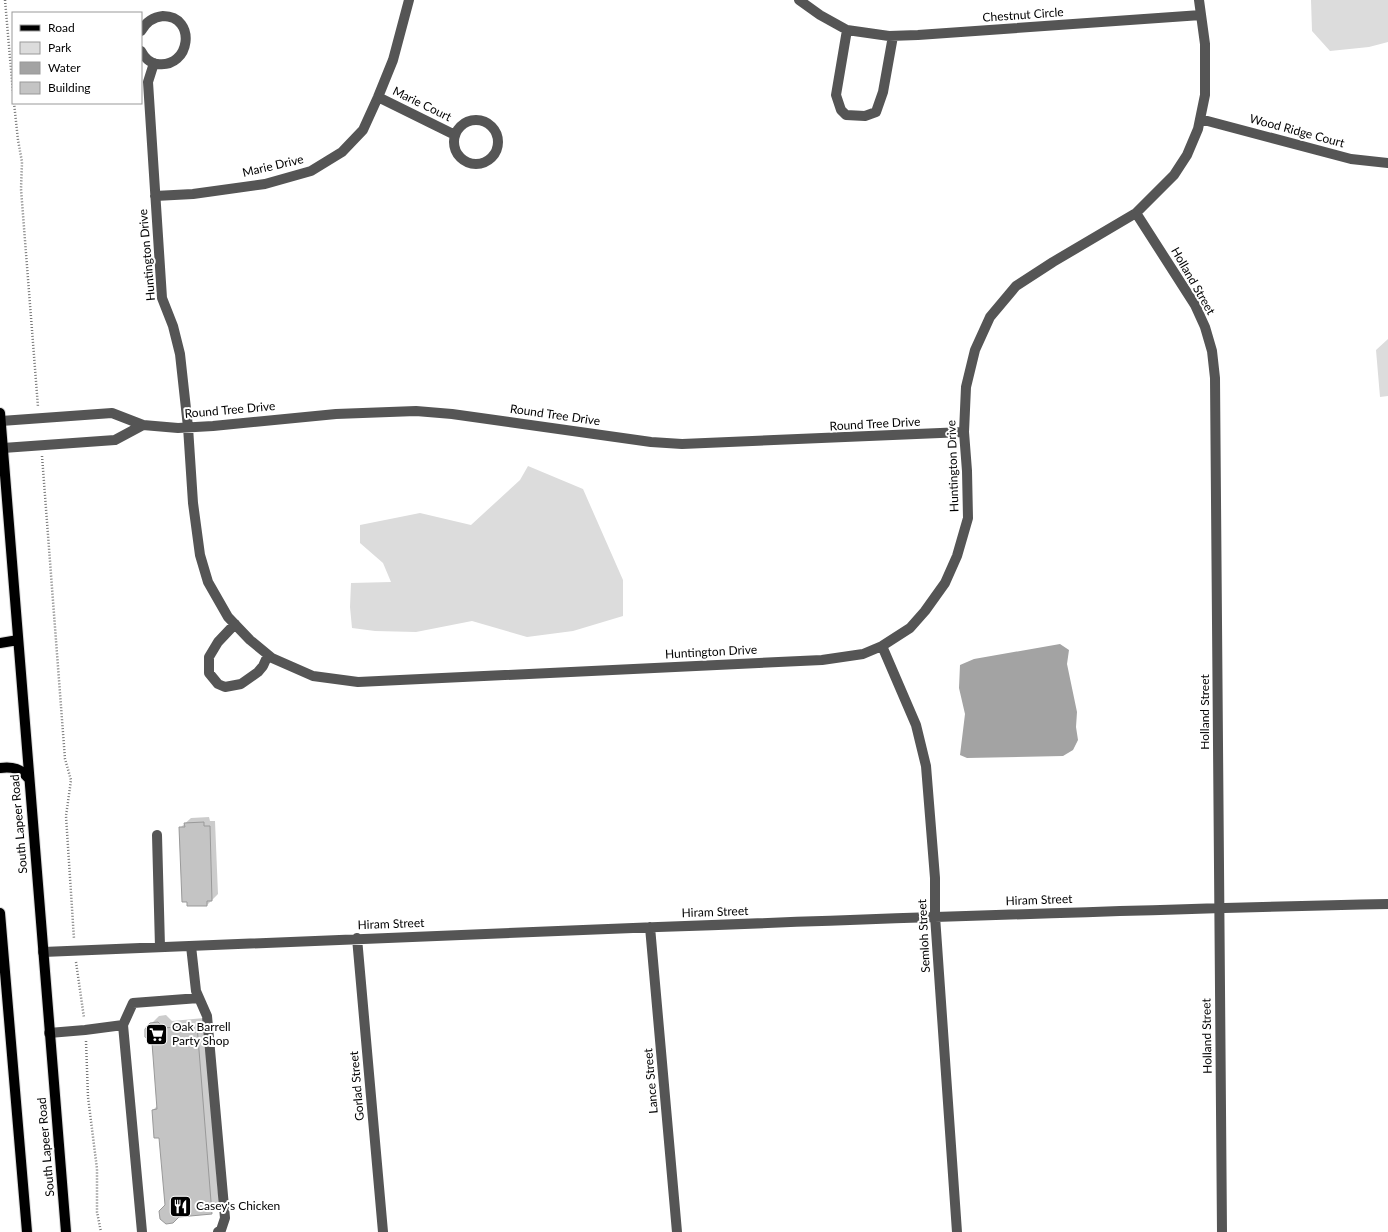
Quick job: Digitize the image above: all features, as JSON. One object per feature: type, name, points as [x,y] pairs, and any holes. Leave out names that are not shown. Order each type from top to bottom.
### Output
[{"type":"main road","name":"South Lapeer Road","points":[[0,417],[28,779],[66,1232]]},
{"type":"main road","points":[[0,643],[18,640]]},
{"type":"main road","points":[[0,768],[12,767],[18,769],[24,773],[28,779]]},
{"type":"main road","points":[[0,913],[2,958],[27,1232]]},
{"type":"street","name":"Marie Drive","points":[[155,196],[193,194],[265,184],[311,172],[342,152],[363,130],[378,97],[393,60],[409,0]]},
{"type":"street","name":"Chestnut Circle","points":[[799,0],[820,15],[847,30],[893,36],[1201,15]]},
{"type":"street","name":"Huntington Drive","points":[[154,64],[148,82],[162,298],[173,326],[180,354],[188,427],[193,503],[200,555],[208,582],[228,617],[250,640],[272,658],[313,676],[358,682],[822,660],[863,654],[882,646],[910,628],[926,611],[944,583],[957,556],[968,518],[964,432],[966,386],[975,350],[990,317],[1016,286],[1053,262],[1136,213],[1174,175],[1187,155],[1198,130],[1205,95],[1205,44],[1199,0]]},
{"type":"street","points":[[142,29],[150,20],[157,17],[164,16],[172,18],[184,27],[186,42],[185,49],[181,55],[169,63],[154,64],[147,60],[142,52]]},
{"type":"street","points":[[847,30],[836,95],[841,110],[846,115],[865,116],[876,112],[883,92],[893,36]]},
{"type":"street","name":"Marie Court","points":[[378,97],[455,135]]},
{"type":"street","name":"Marie Court","points":[[475,119],[484,121],[491,125],[496,132],[498,140],[497,149],[493,157],[486,162],[477,164],[469,163],[461,158],[456,152],[454,143],[455,135],[459,127],[466,122],[475,119]]},
{"type":"street","name":"Wood Ridge Court","points":[[1200,119],[1351,158],[1388,163]]},
{"type":"street","name":"Holland Street","points":[[1136,213],[1195,305],[1205,327],[1212,351],[1215,378],[1222,1232]]},
{"type":"street","name":"Round Tree Drive","points":[[0,417],[112,413],[143,425],[188,427],[336,414],[416,411],[452,414],[651,442],[682,444],[964,432]]},
{"type":"street","points":[[3,448],[115,440],[143,425]]},
{"type":"street","points":[[235,624],[218,642],[209,657],[209,673],[218,684],[225,687],[241,684],[258,672],[263,666],[268,655]]},
{"type":"street","name":"Semloh Street","points":[[882,646],[916,725],[926,766],[935,878],[935,916],[957,1232]]},
{"type":"street","points":[[157,835],[160,947]]},
{"type":"street","name":"Hiram Street","points":[[43,952],[357,938],[935,916],[1219,907],[1388,904]]},
{"type":"street","name":"Lance Street","points":[[650,927],[677,1232]]},
{"type":"street","name":"Gorlad Street","points":[[357,938],[383,1232]]},
{"type":"street","points":[[191,946],[196,991],[207,1016],[225,1218],[218,1232]]},
{"type":"street","points":[[142,1232],[123,1025],[133,1003],[199,998]]},
{"type":"street","points":[[49,1033],[123,1025]]},
{"type":"path","points":[[5,0],[12,81]]},
{"type":"path","points":[[14,104],[22,162],[21,189],[38,410]]},
{"type":"path","points":[[42,453],[65,759],[71,780],[66,816],[74,939]]},
{"type":"path","points":[[76,963],[84,1020]]},
{"type":"path","points":[[86,1041],[88,1097],[97,1169],[97,1212],[101,1232]]},
{"type":"green space","points":[[1311,0],[1388,0],[1388,42],[1369,47],[1330,51],[1312,31]]},
{"type":"green space","points":[[1388,339],[1388,396],[1380,397],[1376,350]]},
{"type":"green space","points":[[528,466],[583,489],[623,580],[623,616],[573,631],[527,637],[472,621],[416,632],[375,631],[352,628],[350,607],[351,583],[391,582],[383,563],[360,543],[360,525],[420,513],[471,525],[520,480]]},
{"type":"water","points":[[1060,644],[1069,650],[1067,664],[1077,712],[1076,727],[1078,740],[1073,750],[1063,756],[967,758],[960,755],[965,714],[959,688],[960,665],[974,659]]},
{"type":"building","points":[[204,822],[204,826],[210,826],[212,901],[207,901],[207,906],[187,906],[187,902],[182,902],[179,827],[185,827],[184,823]]},
{"type":"building","points":[[158,1022],[164,1028],[197,1025],[212,1214],[179,1217],[173,1223],[166,1224],[160,1219],[159,1211],[165,1205],[159,1138],[154,1138],[152,1110],[157,1109],[152,1043],[145,1037],[145,1029],[150,1023]]},
{"type":"place","name":"Oak Barrell Party Shop","points":[[157,1034]]},
{"type":"place","name":"Casey's Chicken","points":[[180,1206]]}]
